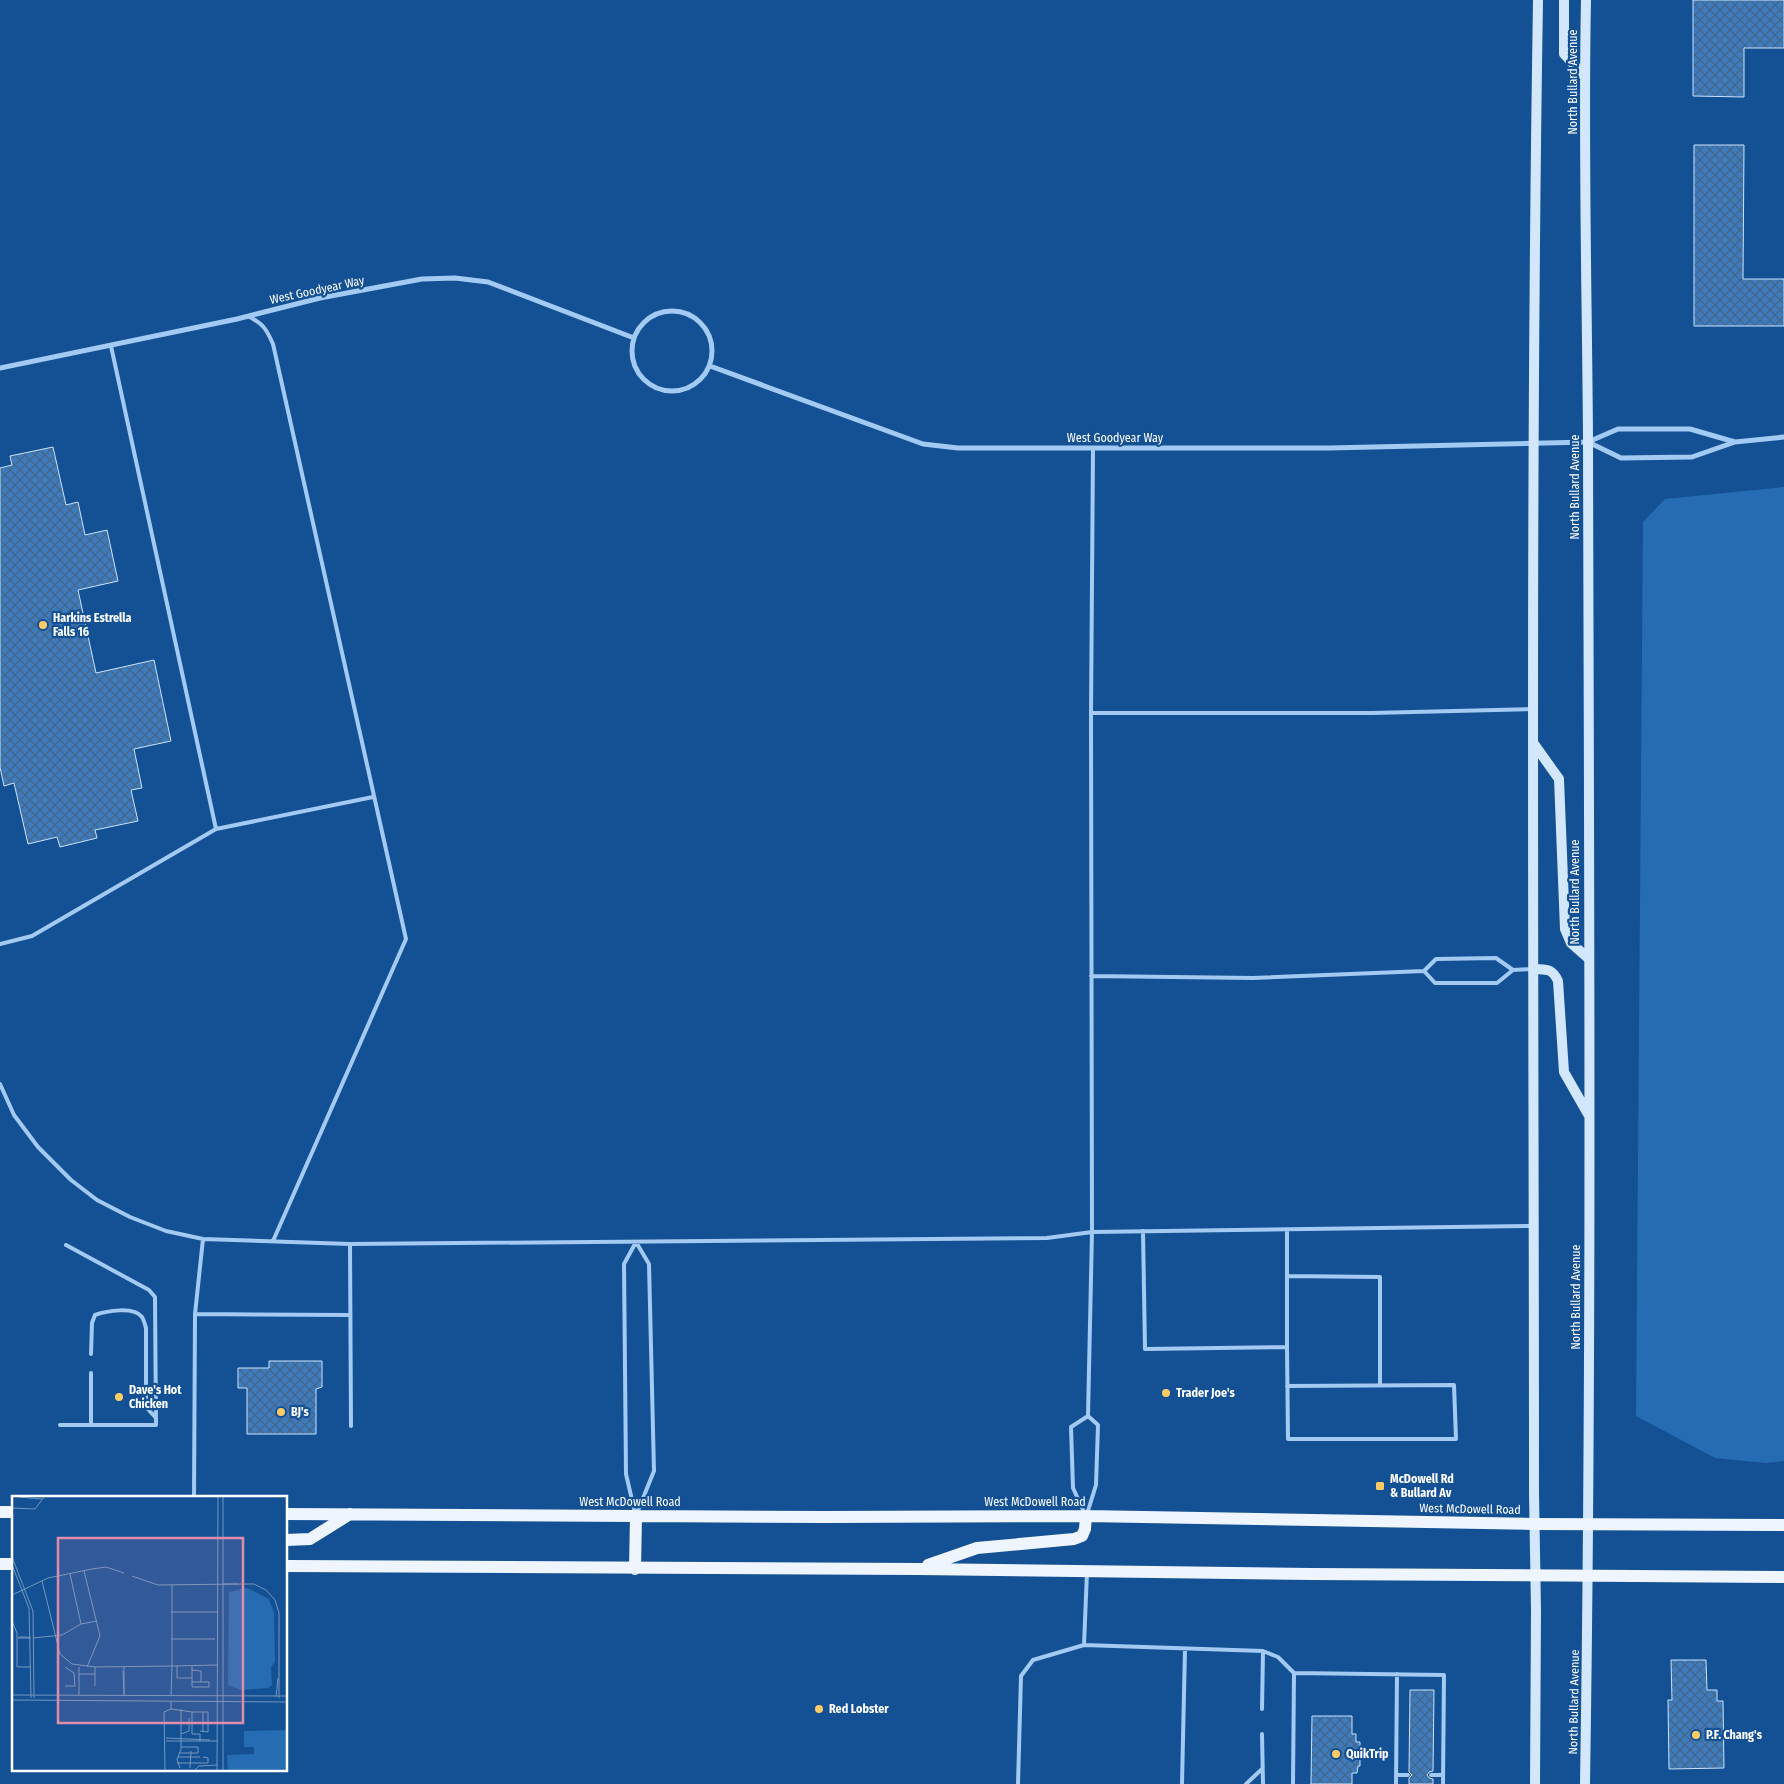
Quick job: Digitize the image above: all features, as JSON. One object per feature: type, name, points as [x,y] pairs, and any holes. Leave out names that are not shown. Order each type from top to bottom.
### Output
[{"type":"main road","points":[[1535,1784],[1534,216],[1538,0]]},
{"type":"main road","points":[[1564,0],[1564,54],[1584,77]]},
{"type":"main road","name":"North Bullard Avenue","points":[[1585,1784],[1588,1576],[1588,442],[1584,77],[1586,0]]},
{"type":"main road","points":[[1534,744],[1559,779],[1565,929],[1571,943],[1588,958]]},
{"type":"main road","points":[[1534,969],[1548,970],[1554,973],[1558,981],[1564,1072],[1588,1114]]},
{"type":"main road","name":"West McDowell Road","points":[[288,1514],[1086,1516],[1535,1524],[1784,1525]]},
{"type":"main road","points":[[288,1540],[310,1540],[350,1514]]},
{"type":"main road","points":[[635,1569],[636,1516]]},
{"type":"main road","points":[[918,1569],[977,1548],[1074,1539],[1082,1536],[1085,1529],[1086,1516]]},
{"type":"main road","points":[[288,1566],[1087,1570],[1784,1577]]},
{"type":"street","name":"West Goodyear Way","points":[[0,368],[111,346],[320,298],[422,279],[455,278],[488,282],[634,338]]},
{"type":"street","points":[[665,310],[687,313],[704,325],[710,334],[713,356],[710,366],[697,383],[679,391],[658,388],[649,384],[635,368],[632,358],[634,338],[638,328],[655,314],[665,310]]},
{"type":"street","name":"West Goodyear Way","points":[[710,366],[923,444],[958,448],[1329,448],[1588,442]]},
{"type":"street","points":[[1588,442],[1618,429],[1690,429],[1735,442]]},
{"type":"street","points":[[1588,442],[1620,458],[1692,457],[1735,442],[1784,437]]},
{"type":"lane","points":[[248,316],[262,323],[268,331],[273,344],[406,939],[273,1241]]},
{"type":"lane","points":[[111,346],[216,829]]},
{"type":"lane","points":[[1086,1516],[1096,1485],[1098,1425],[1088,1416],[1092,1232],[1091,713],[1093,448]]},
{"type":"lane","points":[[1091,713],[1372,713],[1534,709]]},
{"type":"lane","points":[[0,944],[32,936],[216,829],[373,797]]},
{"type":"lane","points":[[1091,976],[1253,978],[1424,971],[1436,959],[1496,958],[1513,970]]},
{"type":"lane","points":[[1424,971],[1435,982],[1497,982],[1513,970],[1534,969]]},
{"type":"lane","points":[[0,1084],[14,1115],[38,1146],[71,1180],[91,1196],[130,1217],[166,1231],[203,1239],[350,1244],[1047,1238],[1092,1232],[1534,1226]]},
{"type":"lane","points":[[1288,1230],[1287,1347],[1288,1439],[1456,1439],[1454,1385],[1288,1386]]},
{"type":"lane","points":[[1143,1231],[1145,1349],[1287,1347]]},
{"type":"lane","points":[[194,1496],[195,1314],[203,1239]]},
{"type":"lane","points":[[636,1242],[624,1264],[626,1474],[636,1516]]},
{"type":"lane","points":[[636,1242],[649,1264],[654,1471],[636,1516]]},
{"type":"lane","points":[[60,1425],[156,1425],[155,1297],[149,1290],[66,1244]]},
{"type":"lane","points":[[350,1244],[352,1426]]},
{"type":"lane","points":[[1288,1276],[1380,1277],[1380,1385]]},
{"type":"lane","points":[[91,1354],[92,1323],[95,1315],[104,1311],[117,1310],[134,1311],[142,1316],[146,1328],[146,1407],[156,1418]]},
{"type":"lane","points":[[195,1314],[350,1315]]},
{"type":"lane","points":[[91,1373],[91,1425]]},
{"type":"lane","points":[[1086,1516],[1073,1488],[1071,1427],[1088,1416]]},
{"type":"lane","points":[[1084,1646],[1087,1570]]},
{"type":"lane","points":[[1018,1784],[1020,1676],[1033,1660],[1084,1646],[1263,1651],[1278,1657],[1294,1672],[1444,1675],[1443,1784]]},
{"type":"lane","points":[[1182,1784],[1185,1649]]},
{"type":"lane","points":[[1262,1709],[1263,1651]]},
{"type":"lane","points":[[1293,1784],[1294,1672]]},
{"type":"lane","points":[[1396,1784],[1397,1674]]},
{"type":"lane","points":[[1262,1734],[1263,1784]]},
{"type":"lane","points":[[1246,1784],[1263,1768]]},
{"type":"lane","points":[[1396,1775],[1408,1775]]},
{"type":"lane","points":[[1431,1775],[1443,1775]]},
{"type":"shaded area","points":[[1784,487],[1784,1461],[1766,1463],[1715,1458],[1636,1416],[1643,522],[1665,499]]},
{"type":"building","points":[[1693,0],[1784,0],[1784,48],[1744,48],[1744,97],[1693,96]]},
{"type":"building","points":[[1694,145],[1744,145],[1743,279],[1784,279],[1784,326],[1694,326]]},
{"type":"building","name":"Harkins Estrella Falls 16","points":[[53,447],[66,505],[78,502],[85,535],[107,530],[118,581],[78,590],[96,673],[154,660],[171,741],[134,749],[142,788],[131,790],[138,821],[95,830],[97,838],[60,847],[57,837],[28,844],[14,783],[4,786],[0,767],[0,468],[12,465],[10,456]]},
{"type":"building","name":"BJ's","points":[[269,1361],[322,1361],[322,1387],[316,1389],[316,1434],[247,1434],[247,1388],[238,1388],[238,1368],[269,1368]]},
{"type":"building","name":"P.F. Chang's","points":[[1671,1660],[1706,1660],[1707,1690],[1717,1690],[1717,1701],[1723,1701],[1724,1768],[1669,1769],[1668,1700],[1672,1700]]},
{"type":"building","name":"QuikTrip","points":[[1410,1690],[1434,1690],[1433,1771],[1427,1775],[1433,1779],[1433,1784],[1409,1784],[1409,1778],[1412,1775],[1409,1772]]},
{"type":"building","name":"QuikTrip","points":[[1312,1716],[1352,1716],[1352,1734],[1356,1734],[1356,1742],[1360,1742],[1360,1766],[1358,1766],[1357,1773],[1352,1773],[1352,1784],[1311,1784]]},
{"type":"place","name":"Harkins Estrella Falls 16","points":[[43,625]]},
{"type":"place","name":"Trader Joe's","points":[[1166,1393]]},
{"type":"place","name":"Dave's Hot Chicken","points":[[119,1397]]},
{"type":"place","name":"BJ's","points":[[281,1412]]},
{"type":"place","name":"McDowell Rd & Bullard Av","points":[[1380,1486]]},
{"type":"place","name":"Red Lobster","points":[[819,1709]]},
{"type":"place","name":"P.F. Chang's","points":[[1696,1735]]},
{"type":"place","name":"QuikTrip","points":[[1336,1754]]}]
